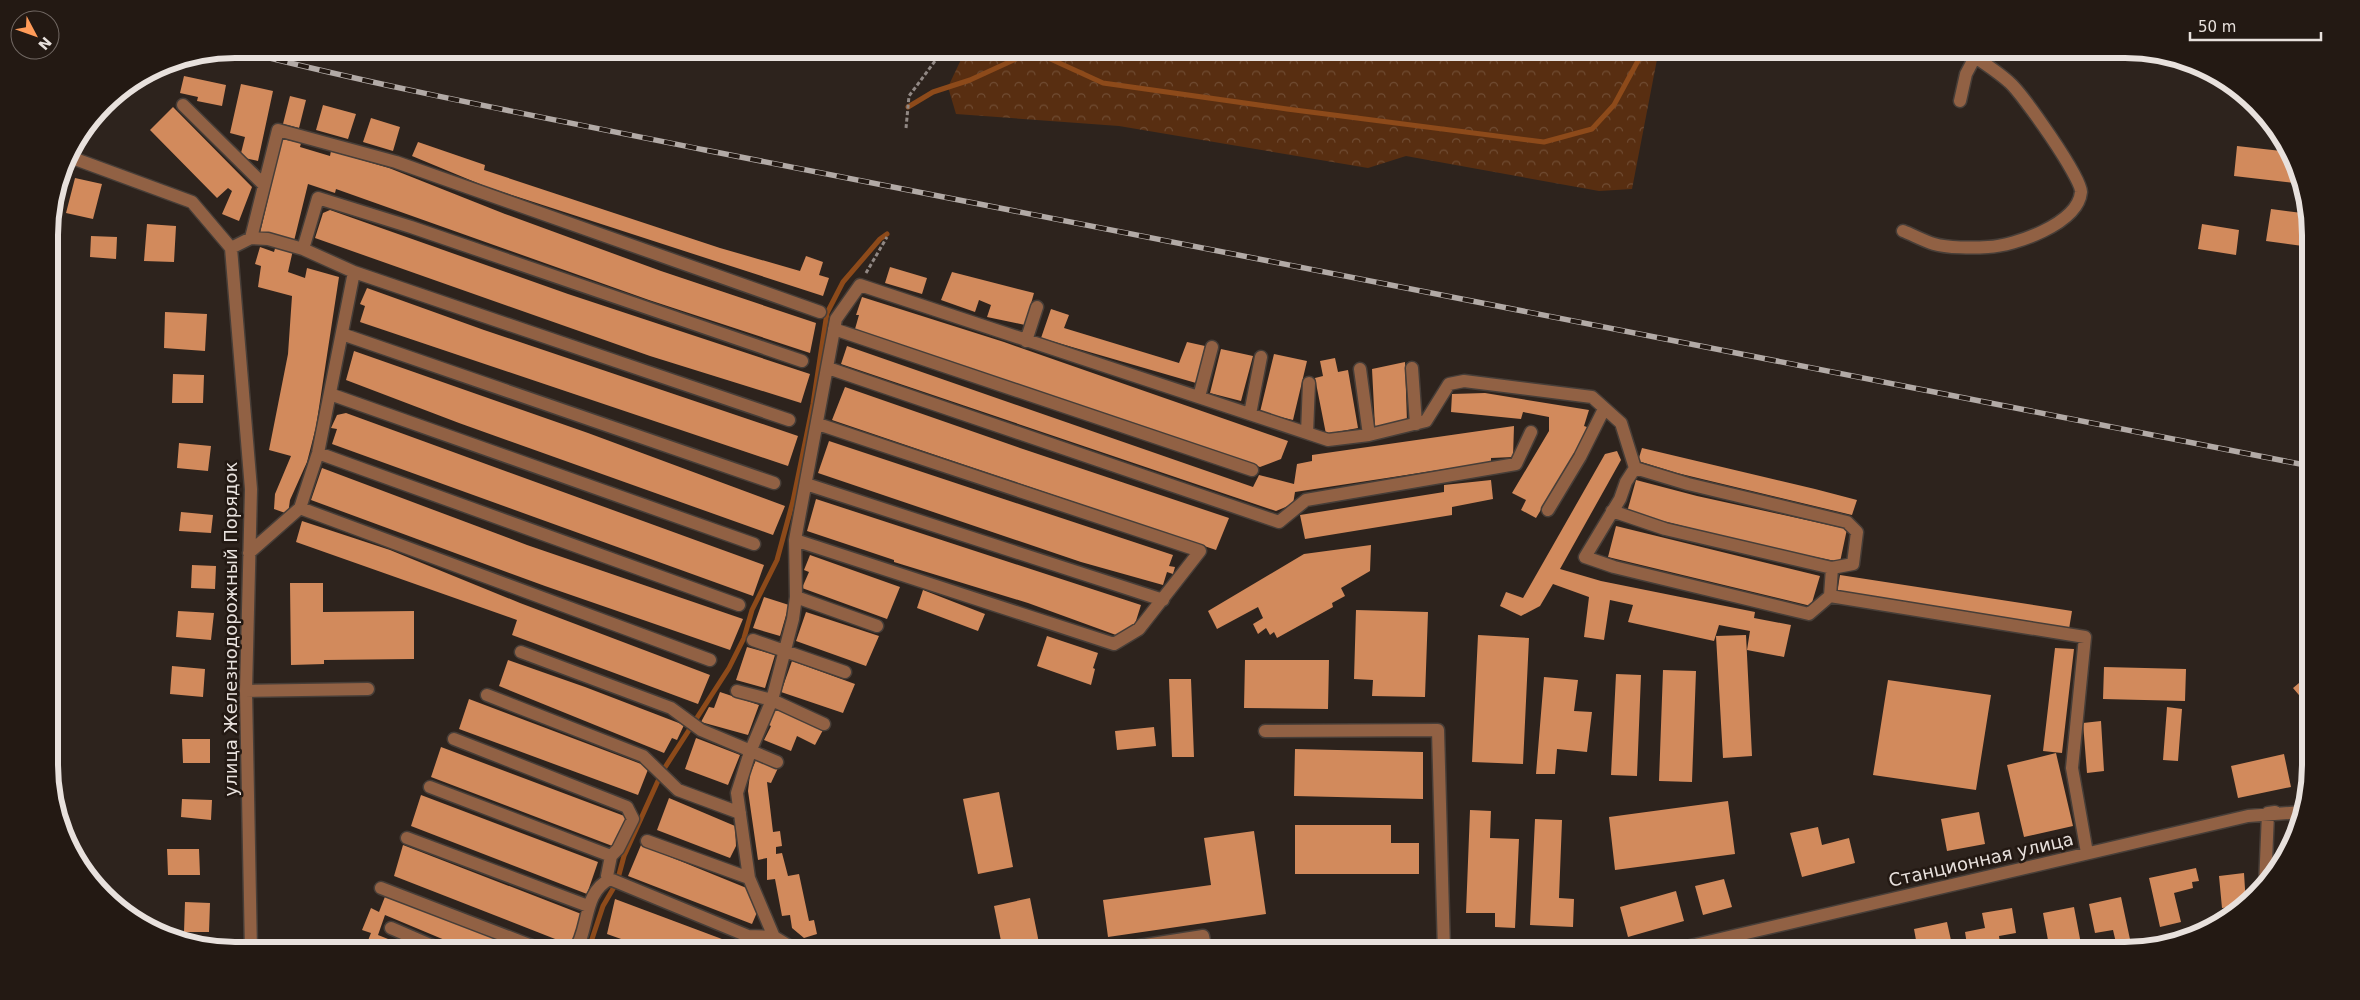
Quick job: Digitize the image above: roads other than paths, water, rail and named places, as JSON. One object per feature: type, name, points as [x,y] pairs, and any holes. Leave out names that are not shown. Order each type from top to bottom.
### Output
[{"type":"street","points":[[1960,101],[1966,74],[1973,58]]},
{"type":"street","points":[[1903,231],[1936,245],[1989,247],[2032,236],[2060,222],[2075,206],[2081,192],[2078,180],[2063,155],[2010,83],[1981,58]]},
{"type":"street","points":[[183,105],[264,185]]},
{"type":"street","points":[[251,238],[278,130],[396,162],[820,312]]},
{"type":"street","points":[[75,159],[192,202],[230,248],[251,238],[268,239],[303,249],[354,272],[789,420]]},
{"type":"street","points":[[303,249],[318,198],[411,226],[802,361]]},
{"type":"street","name":"улица Железнодорожный Порядок","points":[[230,248],[252,489],[246,691],[251,942]]},
{"type":"street","points":[[249,553],[300,508],[318,453],[354,272]]},
{"type":"street","points":[[774,937],[749,878],[737,793],[750,752],[772,700],[793,619],[796,597],[795,540],[836,319],[860,284],[1026,341],[1328,440],[1369,435],[1426,422],[1449,384],[1464,381],[1592,397],[1621,423],[1635,468]]},
{"type":"street","points":[[1026,341],[1037,307]]},
{"type":"street","points":[[834,329],[1252,470]]},
{"type":"street","points":[[342,334],[774,483]]},
{"type":"street","points":[[1199,397],[1212,347]]},
{"type":"street","points":[[1250,414],[1261,357]]},
{"type":"street","points":[[828,368],[1279,522],[1306,500],[1516,464],[1531,432]]},
{"type":"street","points":[[1412,368],[1416,424]]},
{"type":"street","points":[[1360,369],[1369,435]]},
{"type":"street","points":[[1307,433],[1309,383]]},
{"type":"street","points":[[330,394],[754,544]]},
{"type":"street","points":[[1548,510],[1580,458],[1604,409]]},
{"type":"street","points":[[795,540],[1114,644],[1139,629],[1200,551],[818,424]]},
{"type":"street","points":[[318,453],[739,606]]},
{"type":"street","points":[[1635,468],[1585,557],[1614,567],[1810,614],[1830,596],[1832,568]]},
{"type":"street","points":[[1612,511],[1665,529],[1832,568],[1853,564],[1857,532],[1847,522],[1688,484],[1635,468]]},
{"type":"street","points":[[806,484],[1163,600]]},
{"type":"street","points":[[300,508],[710,660]]},
{"type":"street","points":[[1830,596],[2085,637],[2072,768],[2087,853]]},
{"type":"street","points":[[796,597],[877,626]]},
{"type":"street","points":[[752,640],[846,672]]},
{"type":"street","points":[[520,652],[671,708],[700,730],[777,762]]},
{"type":"street","points":[[246,691],[368,689]]},
{"type":"street","points":[[737,691],[772,700],[824,724]]},
{"type":"street","points":[[487,695],[643,756],[678,790],[740,813]]},
{"type":"street","points":[[1265,731],[1438,730],[1444,942]]},
{"type":"street","points":[[454,739],[627,807],[633,819],[618,849],[611,856],[607,876],[610,879],[748,936],[774,937],[782,942]]},
{"type":"street","points":[[430,787],[611,856]]},
{"type":"street","points":[[2266,874],[2268,813],[2297,807]]},
{"type":"street","name":"Станционная улица","points":[[1707,942],[2087,853],[2268,813],[2296,812]]},
{"type":"street","points":[[407,838],[588,906]]},
{"type":"street","points":[[647,841],[749,878]]},
{"type":"street","points":[[580,942],[588,906],[600,884],[610,879]]},
{"type":"street","points":[[381,888],[522,942]]},
{"type":"street","points":[[391,928],[423,942]]},
{"type":"street","points":[[1167,942],[1203,936],[1204,942]]},
{"type":"street","points":[[770,942],[774,937]]},
{"type":"waterway","points":[[908,107],[933,92],[970,80],[1018,58]]},
{"type":"waterway","points":[[1048,58],[1103,83],[1544,142],[1592,129],[1614,105],[1639,58]]},
{"type":"waterway","points":[[591,942],[603,906],[617,882],[624,856],[662,772],[729,668],[744,638],[752,610],[777,560],[793,501],[813,404],[827,313],[843,282],[880,239],[887,234]]},
{"type":"railway","points":[[269,58],[528,115],[2302,464]]}]
